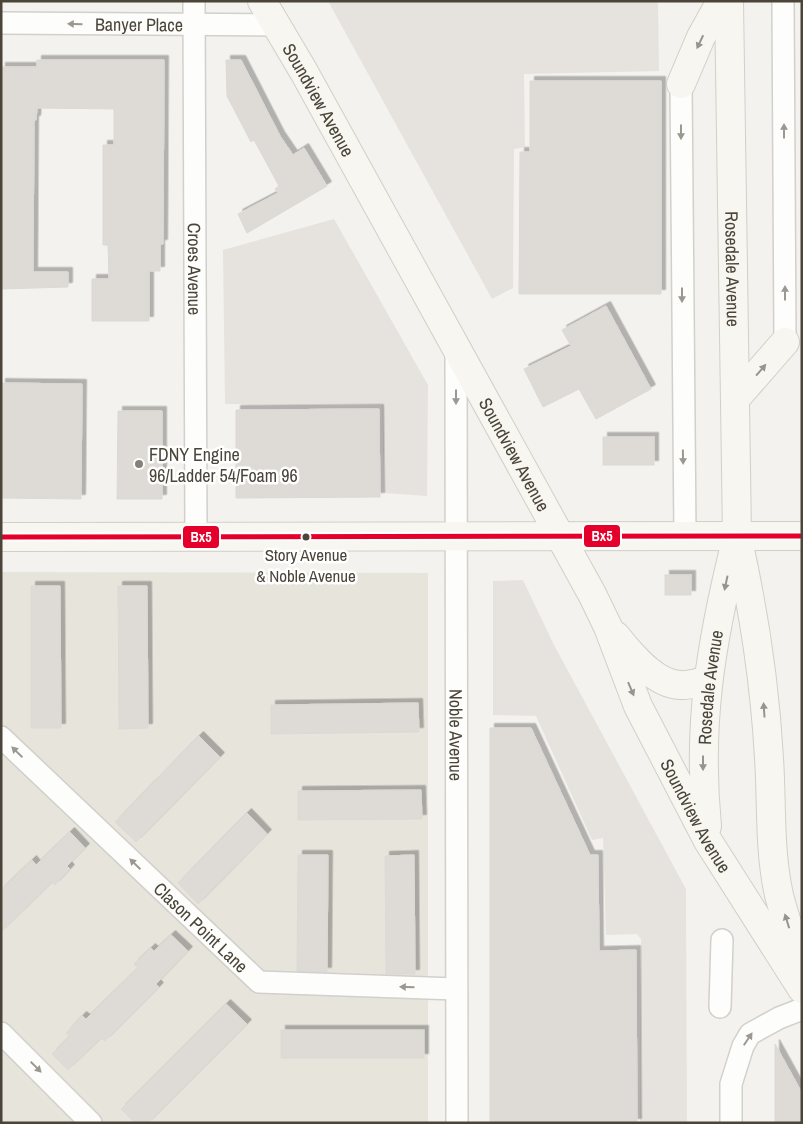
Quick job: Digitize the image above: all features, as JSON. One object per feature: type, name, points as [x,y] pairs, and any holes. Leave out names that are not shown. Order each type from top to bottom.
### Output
[{"type":"main road","name":"Soundview Avenue","points":[[262,1],[304,72],[560,536],[608,627],[638,706],[708,841],[802,989]]},
{"type":"main road","points":[[681,84],[701,37],[721,1]]},
{"type":"main road","name":"Rosedale Avenue","points":[[708,841],[703,766],[708,680],[715,634],[737,536],[737,397],[729,1]]},
{"type":"main road","points":[[737,397],[785,342]]},
{"type":"main road","name":"Rosedale Avenue","points":[[737,536],[745,571],[763,689],[775,868],[779,894],[802,968]]},
{"type":"main road","points":[[1,537],[802,536]]},
{"type":"main road","points":[[608,627],[634,657],[669,683],[681,685],[708,680]]},
{"type":"street","name":"Croes Avenue","points":[[194,1],[196,537]]},
{"type":"street","points":[[784,1],[785,342]]},
{"type":"street","name":"Banyer Place","points":[[1,23],[276,25]]},
{"type":"street","points":[[681,84],[685,536]]},
{"type":"street","name":"Noble Avenue","points":[[456,348],[457,1123]]},
{"type":"street","name":"Clason Point Lane","points":[[1,737],[259,982],[456,989]]},
{"type":"street","points":[[720,1007],[722,940]]},
{"type":"street","points":[[731,1123],[731,1084],[743,1046],[750,1034],[779,1018],[802,1009]]},
{"type":"street","points":[[1,1033],[91,1123]]},
{"type":"shaded area","points":[[328,1],[658,1],[659,71],[524,74],[525,147],[514,149],[513,288],[492,299]]},
{"type":"shaded area","points":[[334,219],[428,385],[427,496],[384,493],[382,405],[225,404],[223,250]]},
{"type":"shaded area","points":[[1,572],[428,573],[428,1123],[1,1123]]},
{"type":"shaded area","points":[[523,580],[554,645],[686,889],[687,1123],[640,1123],[641,939],[637,934],[606,935],[603,838],[592,840],[536,716],[493,715],[493,581]]},
{"type":"building","points":[[37,60],[164,60],[163,244],[160,244],[160,271],[149,271],[149,321],[92,321],[92,279],[109,279],[108,245],[103,245],[103,145],[114,145],[114,109],[37,108],[36,120],[34,120],[33,272],[68,272],[68,287],[1,289],[1,67],[37,67]]},
{"type":"building","points":[[226,60],[241,60],[280,136],[293,155],[304,148],[327,186],[247,233],[238,214],[278,193],[275,189],[279,186],[254,140],[251,142],[227,96]]},
{"type":"building","points":[[530,81],[661,81],[661,294],[519,294],[520,152],[530,152]]},
{"type":"building","points":[[606,306],[651,389],[596,419],[579,389],[543,407],[524,369],[571,346],[562,330]]},
{"type":"building","points":[[1,383],[82,384],[81,499],[1,498]]},
{"type":"building","points":[[379,409],[380,497],[236,498],[236,410]]},
{"type":"building","name":"FDNY Engine 96/Ladder 54/Foam 96","points":[[118,411],[162,411],[162,499],[117,499]]},
{"type":"building","points":[[603,437],[654,437],[654,465],[603,465]]},
{"type":"building","points":[[665,575],[691,575],[691,595],[665,595]]},
{"type":"building","points":[[31,586],[60,586],[61,728],[31,728]]},
{"type":"building","points":[[118,586],[147,586],[148,728],[119,729]]},
{"type":"building","points":[[418,703],[419,732],[271,734],[271,705]]},
{"type":"building","points":[[490,728],[531,728],[590,855],[598,855],[599,951],[636,950],[637,1123],[490,1123]]},
{"type":"building","points":[[199,736],[220,757],[136,842],[115,822]]},
{"type":"building","points":[[421,790],[422,819],[298,820],[298,791]]},
{"type":"building","points":[[247,813],[267,834],[198,904],[178,883]]},
{"type":"building","points":[[70,832],[85,848],[67,866],[70,869],[55,885],[52,882],[1,932],[1,890],[32,860],[36,865]]},
{"type":"building","points":[[298,855],[328,855],[327,972],[297,971]]},
{"type":"building","points":[[414,855],[415,974],[386,974],[385,856]]},
{"type":"building","points":[[171,935],[188,951],[156,984],[159,987],[105,1041],[101,1038],[68,1070],[52,1054],[70,1036],[66,1033],[82,1016],[86,1019],[138,968],[134,964],[151,948],[154,951]]},
{"type":"building","points":[[226,1004],[247,1024],[148,1123],[135,1123],[121,1109]]},
{"type":"building","points":[[281,1030],[424,1030],[424,1058],[281,1058]]},
{"type":"building","points":[[775,1044],[802,1093],[802,1123],[775,1123]]},
{"type":"transit line","name":"Bx5","points":[[1,537],[802,536]]},
{"type":"place","name":"FDNY Engine 96/Ladder 54/Foam 96","points":[[139,464]]},
{"type":"place","name":"Story Avenue & Noble Avenue","points":[[306,537]]}]
